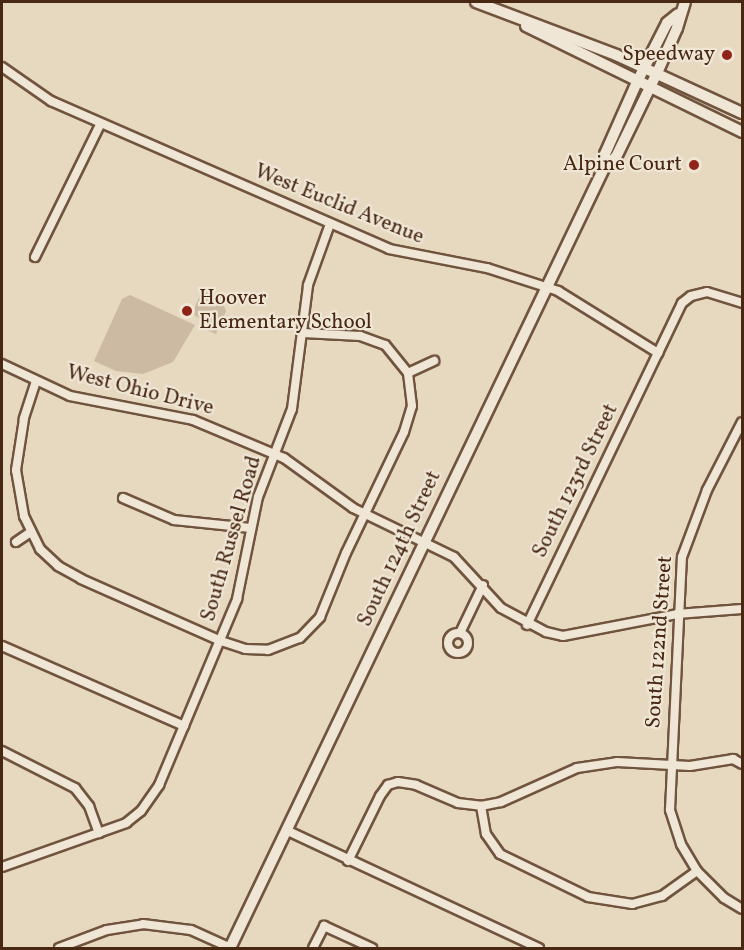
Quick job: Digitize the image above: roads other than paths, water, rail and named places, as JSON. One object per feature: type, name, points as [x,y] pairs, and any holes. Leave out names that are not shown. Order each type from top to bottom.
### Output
[{"type":"street","points":[[476,2],[657,73],[742,113]]},
{"type":"street","name":"South 124th Street","points":[[605,166],[605,154],[637,82],[667,23],[678,14],[685,2]]},
{"type":"street","name":"South 124th Street","points":[[231,947],[546,287],[605,166],[616,157],[657,73],[677,28],[678,14]]},
{"type":"street","points":[[519,20],[537,34],[742,132]]},
{"type":"street","name":"West Euclid Avenue","points":[[2,67],[31,91],[400,253],[487,268],[546,287],[586,306],[658,353]]},
{"type":"street","points":[[35,257],[101,123]]},
{"type":"street","name":"South Russel Road","points":[[2,867],[126,823],[146,805],[184,726],[241,588],[251,528],[298,384],[308,285],[330,224]]},
{"type":"street","points":[[658,353],[682,303],[691,296],[707,292],[742,303]]},
{"type":"street","points":[[36,381],[24,419],[16,470],[31,532],[47,556],[68,572],[221,640],[245,649],[268,650],[291,643],[309,630],[324,610],[364,514],[410,416],[412,389],[408,373],[397,356],[375,340],[360,336],[303,333]]},
{"type":"street","name":"South 123rd Street","points":[[527,625],[658,353]]},
{"type":"street","points":[[408,373],[434,361]]},
{"type":"street","name":"West Ohio Drive","points":[[2,364],[36,381],[96,403],[194,420],[275,453],[296,464],[364,514],[454,557],[483,585],[501,608],[527,625],[563,636],[677,614],[742,609]]},
{"type":"street","name":"South 122nd Street","points":[[742,422],[689,529],[682,557],[670,765],[670,810],[681,844],[697,871],[724,898],[742,909]]},
{"type":"street","points":[[123,498],[174,520],[251,528]]},
{"type":"street","points":[[16,542],[31,532]]},
{"type":"street","points":[[460,633],[483,585]]},
{"type":"street","points":[[2,646],[184,726]]},
{"type":"street","points":[[2,752],[75,788],[89,806],[99,833]]},
{"type":"street","points":[[348,861],[388,785],[416,785],[459,803],[480,806],[501,802],[577,768],[617,762],[705,765],[733,759],[742,764]]},
{"type":"street","points":[[480,806],[486,834],[500,854],[605,903],[632,904],[662,896],[697,871]]},
{"type":"street","points":[[288,831],[348,861],[539,948]]},
{"type":"street","points":[[59,948],[107,930],[144,924],[191,930],[231,947]]},
{"type":"street","points":[[313,948],[324,926],[372,948]]},
{"type":"place","name":"Speedway","points":[[727,55]]},
{"type":"place","name":"Alpine Court","points":[[694,165]]},
{"type":"place","name":"Hoover Elementary School","points":[[187,311]]}]
